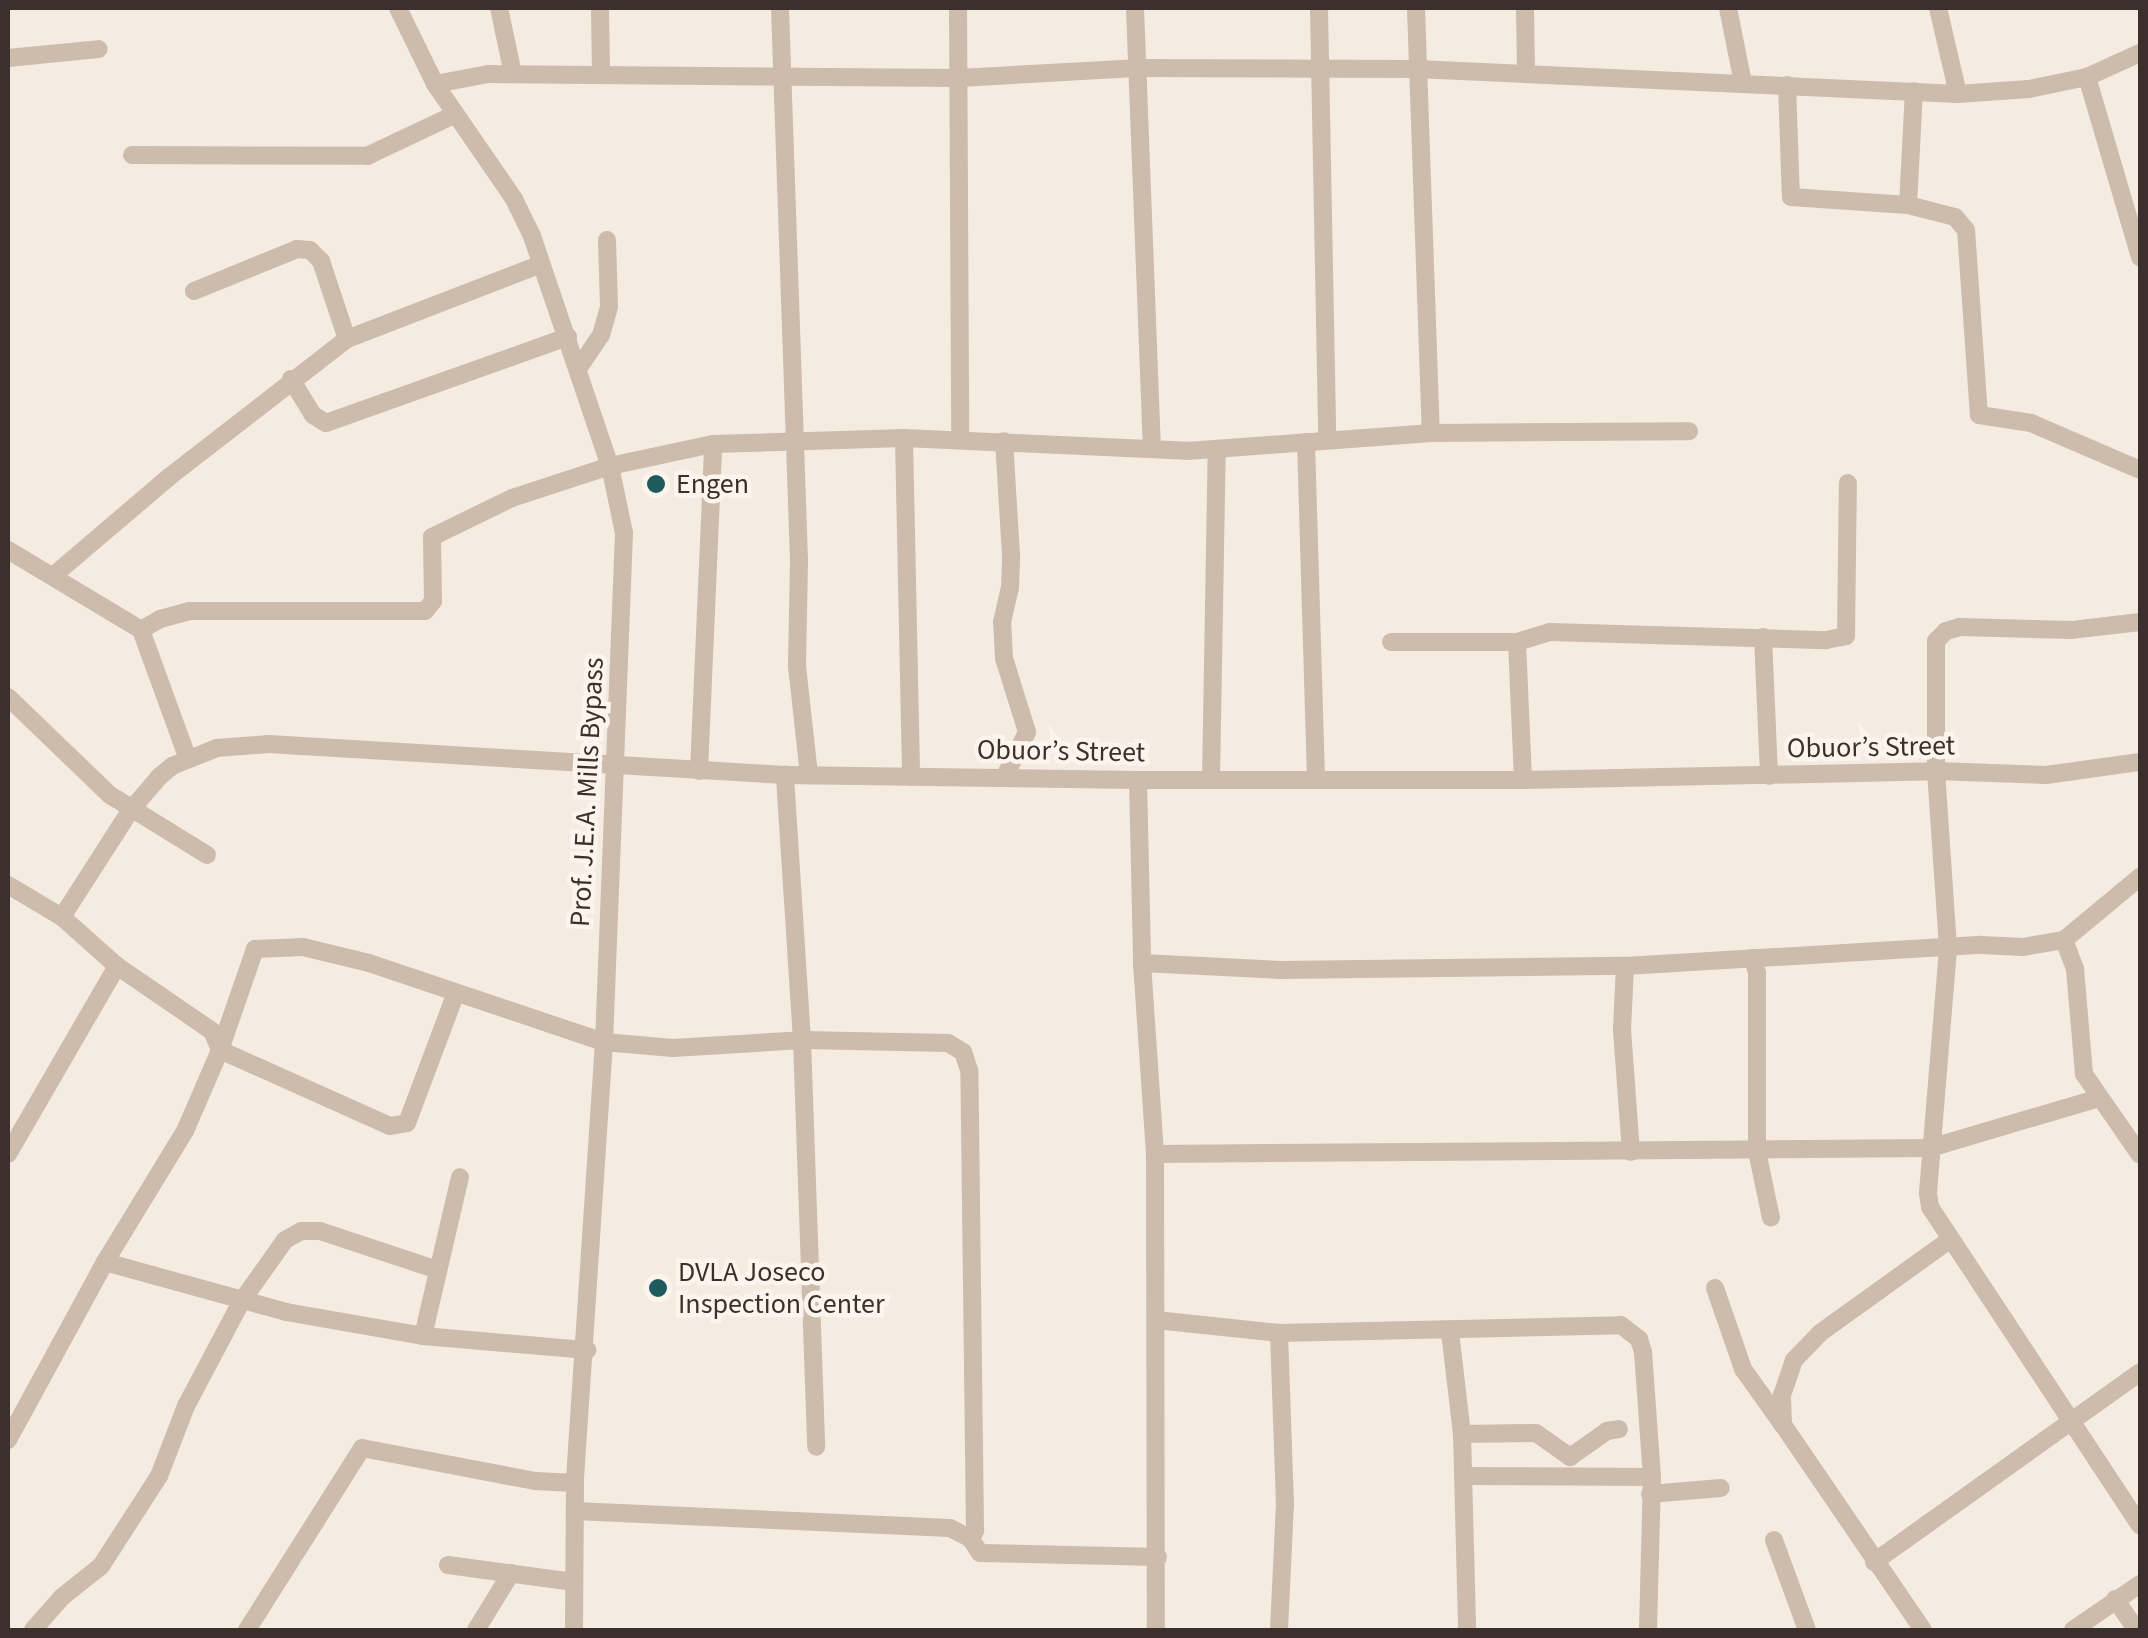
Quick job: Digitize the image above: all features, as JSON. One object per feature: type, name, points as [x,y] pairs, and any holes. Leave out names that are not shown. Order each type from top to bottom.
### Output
[{"type":"street","name":"Prof. J.E.A. Mills Bypass","points":[[398,8],[436,84],[514,199],[568,337],[610,466],[624,532],[604,1042],[587,1350],[575,1483],[574,1630]]},
{"type":"street","points":[[499,8],[512,74]]},
{"type":"street","points":[[600,8],[601,74]]},
{"type":"street","points":[[780,8],[799,561],[797,666],[809,775]]},
{"type":"street","points":[[958,8],[960,440]]},
{"type":"street","points":[[1135,8],[1152,448]]},
{"type":"street","points":[[1319,8],[1326,227],[1326,438]]},
{"type":"street","points":[[1416,8],[1432,434]]},
{"type":"street","points":[[1525,8],[1526,71]]},
{"type":"street","points":[[1728,8],[1743,83]]},
{"type":"street","points":[[1938,8],[1958,94]]},
{"type":"street","points":[[8,58],[100,49]]},
{"type":"street","points":[[436,84],[512,74],[959,78],[1136,68],[1417,69],[1526,71],[1958,94],[2029,88],[2087,77],[2140,53]]},
{"type":"street","points":[[2087,77],[2140,258]]},
{"type":"street","points":[[1787,85],[1791,197],[1908,205],[1955,217],[1966,230],[1979,415],[2031,422],[2140,470]]},
{"type":"street","points":[[1908,205],[1914,90]]},
{"type":"street","points":[[132,155],[367,156],[456,114]]},
{"type":"street","points":[[578,369],[601,335],[610,307],[607,240]]},
{"type":"street","points":[[194,290],[297,248],[310,250],[320,261],[347,339]]},
{"type":"street","points":[[54,575],[291,380],[347,339],[541,264]]},
{"type":"street","points":[[291,380],[314,414],[326,423],[568,337]]},
{"type":"street","points":[[141,630],[189,612],[425,611],[433,601],[432,537],[512,498],[610,466],[713,444],[904,438],[1217,450],[1326,438],[1689,431]]},
{"type":"street","points":[[904,438],[911,777]]},
{"type":"street","points":[[1004,441],[1010,555],[1010,588],[1002,622],[1004,658],[1028,732],[1004,778]]},
{"type":"street","points":[[1306,442],[1316,779]]},
{"type":"street","points":[[699,771],[713,444]]},
{"type":"street","points":[[1211,780],[1217,450]]},
{"type":"street","points":[[1391,642],[1518,642],[1550,632],[1826,640],[1846,636],[1848,483]]},
{"type":"street","points":[[8,550],[141,630],[188,759]]},
{"type":"street","points":[[2140,622],[2072,630],[1960,627],[1946,631],[1936,641],[1936,772],[1948,949],[1930,1148],[1930,1207],[2140,1525]]},
{"type":"street","points":[[1763,637],[1769,776]]},
{"type":"street","points":[[1518,642],[1523,780]]},
{"type":"street","points":[[8,697],[130,811],[207,855]]},
{"type":"street","name":"Obuor’s Street","points":[[62,917],[130,811],[159,777],[188,759],[217,748],[269,744],[785,775],[1138,780],[1523,780],[1936,772],[2046,775],[2140,762]]},
{"type":"street","points":[[785,775],[802,1040],[816,1447]]},
{"type":"street","points":[[1138,780],[1142,962],[1156,1154],[1156,1630]]},
{"type":"street","points":[[1142,962],[1280,970],[1625,966],[2064,940],[2140,877]]},
{"type":"street","points":[[8,885],[62,917],[117,966],[212,1031],[220,1050],[390,1126],[407,1123],[455,995]]},
{"type":"street","points":[[2064,940],[2076,969],[2084,1074],[2140,1155]]},
{"type":"street","points":[[8,1440],[105,1262],[186,1131],[220,1050],[251,956],[263,947],[303,947],[604,1042],[673,1048],[802,1040],[948,1043],[963,1052],[969,1070],[974,1531],[970,1538]]},
{"type":"street","points":[[1753,958],[1757,973],[1758,1150],[1772,1218]]},
{"type":"street","points":[[8,1154],[117,966]]},
{"type":"street","points":[[1625,966],[1622,1030],[1631,1152]]},
{"type":"street","points":[[1156,1154],[1930,1148],[2100,1098]]},
{"type":"street","points":[[423,1336],[460,1176]]},
{"type":"street","points":[[33,1630],[62,1597],[101,1566],[159,1476],[186,1406],[241,1302],[285,1240],[301,1231],[320,1231],[438,1270]]},
{"type":"street","points":[[1783,1425],[1782,1395],[1794,1360],[1820,1333],[1951,1238]]},
{"type":"street","points":[[105,1262],[241,1302],[423,1336],[587,1350]]},
{"type":"street","points":[[1715,1288],[1743,1369],[1923,1630]]},
{"type":"street","points":[[1156,1320],[1279,1333],[1621,1325],[1639,1338],[1644,1352],[1651,1486],[1648,1630]]},
{"type":"street","points":[[1450,1332],[1462,1434],[1467,1630]]},
{"type":"street","points":[[1279,1333],[1285,1505],[1279,1630]]},
{"type":"street","points":[[1714,1345],[1732,1338]]},
{"type":"street","points":[[1874,1562],[2140,1372]]},
{"type":"street","points":[[1462,1434],[1536,1432],[1570,1456],[1607,1431],[1619,1430]]},
{"type":"street","points":[[246,1630],[362,1448],[535,1481],[575,1483]]},
{"type":"street","points":[[1464,1476],[1721,1488]]},
{"type":"street","points":[[575,1511],[950,1528],[970,1538],[980,1553],[1158,1558]]},
{"type":"street","points":[[1774,1540],[1806,1630]]},
{"type":"street","points":[[448,1565],[574,1582]]},
{"type":"street","points":[[476,1630],[511,1573]]},
{"type":"street","points":[[2073,1630],[2140,1584]]},
{"type":"street","points":[[2115,1599],[2137,1630]]},
{"type":"place","name":"Engen","points":[[656,484]]},
{"type":"place","name":"DVLA Joseco Inspection Center","points":[[658,1288]]}]
